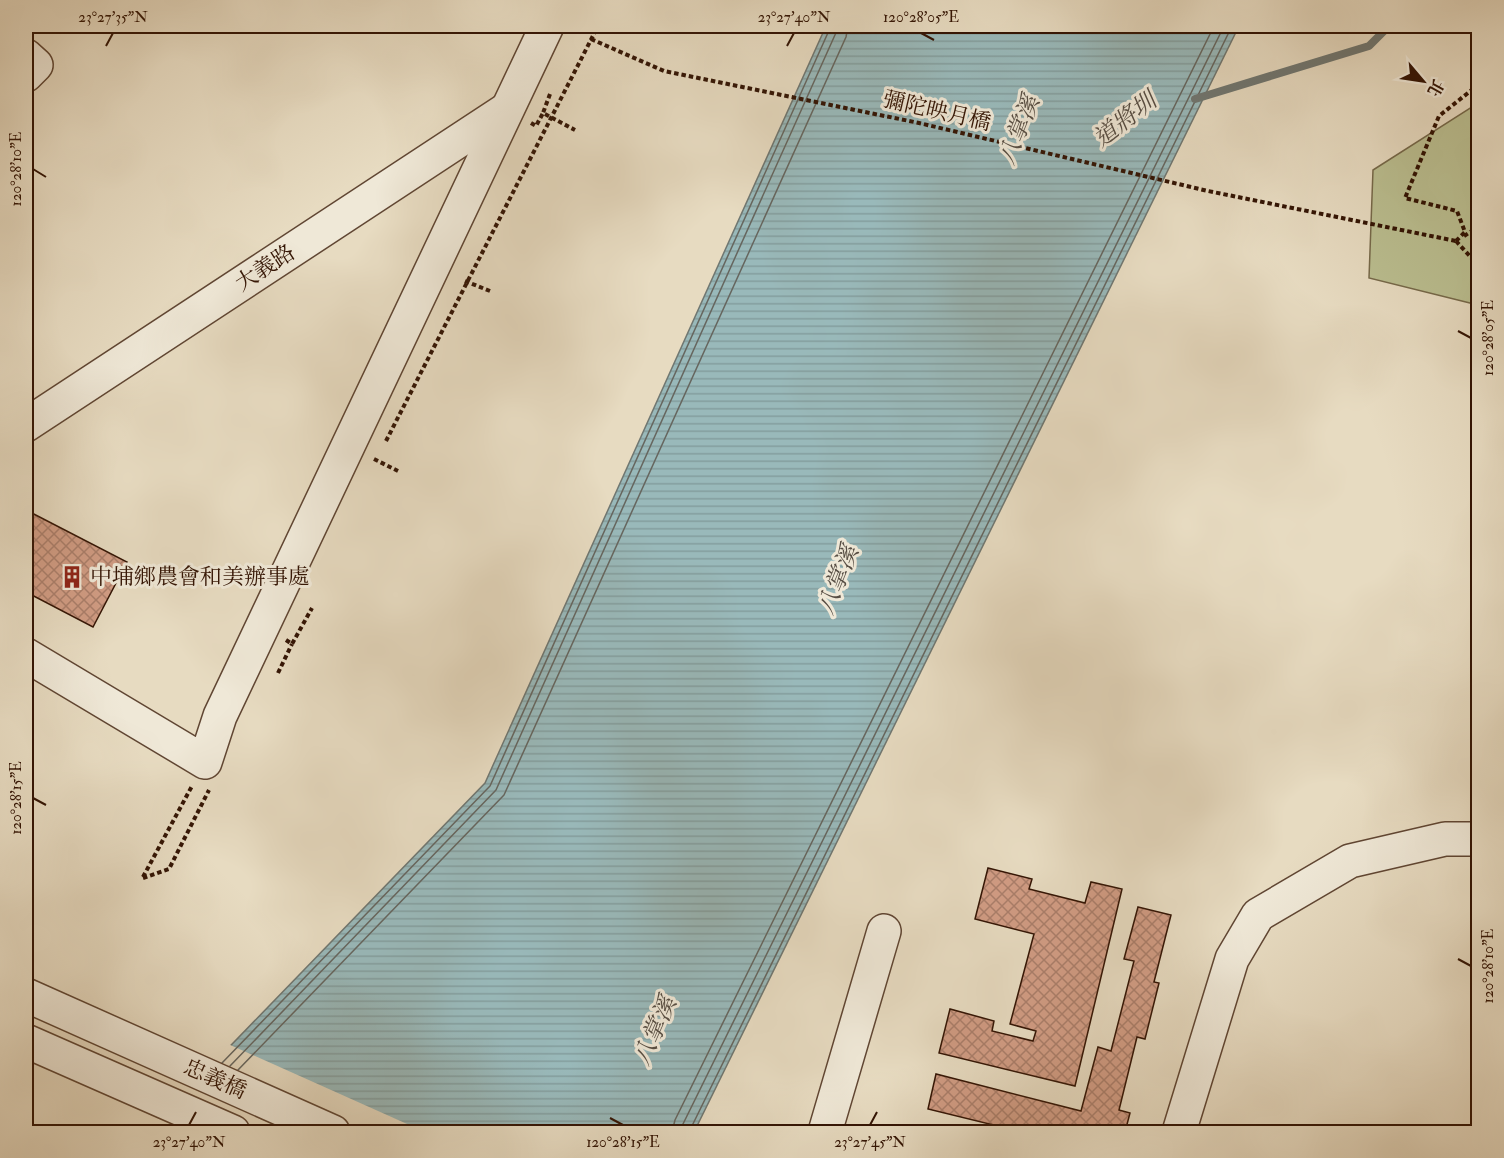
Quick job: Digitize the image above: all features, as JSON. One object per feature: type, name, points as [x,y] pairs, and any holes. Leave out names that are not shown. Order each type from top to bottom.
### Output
[{"type":"street","points":[[26,655],[205,762],[220,716],[504,111],[547,26]]},
{"type":"street","points":[[26,56],[36,65],[26,75]]},
{"type":"street","name":"大義路","points":[[26,425],[504,111]]},
{"type":"street","points":[[1179,1132],[1232,959],[1258,915],[1350,861],[1445,839],[1479,839]]},
{"type":"street","points":[[825,1132],[884,932]]},
{"type":"street","name":"忠義橋","points":[[26,995],[333,1132]]},
{"type":"street","name":"忠義橋","points":[[26,1041],[233,1132]]},
{"type":"path","name":"彌陀映月橋","points":[[591,39],[664,71],[919,123],[1209,191],[1456,241]]},
{"type":"path","points":[[536,126],[553,85]]},
{"type":"path","points":[[1456,241],[1465,232],[1457,211],[1405,198],[1439,116],[1479,85]]},
{"type":"path","points":[[543,113],[575,130]]},
{"type":"path","points":[[1456,241],[1479,227]]},
{"type":"path","points":[[1456,241],[1479,265]]},
{"type":"path","points":[[458,279],[490,291]]},
{"type":"path","points":[[376,460],[398,471]]},
{"type":"path","points":[[278,673],[312,608]]},
{"type":"path","points":[[285,640],[292,644]]},
{"type":"path","points":[[143,878],[205,762]]},
{"type":"green space","points":[[1478,103],[1478,305],[1369,278],[1373,170]]},
{"type":"water","name":"八掌溪","points":[[826,26],[1239,26],[694,1132],[147,1132],[485,783]]},
{"type":"pier","points":[[228,1044],[425,1132],[144,1132]]},
{"type":"building","name":"中埔鄉農會和美辦事處","points":[[26,510],[127,562],[93,627],[26,592]]},
{"type":"building","points":[[988,868],[1032,879],[1029,889],[1085,903],[1091,882],[1122,889],[1075,1086],[939,1053],[950,1009],[994,1021],[992,1031],[1033,1041],[1036,1031],[1010,1024],[1034,934],[975,919]]},
{"type":"building","points":[[1138,907],[1171,915],[1154,982],[1159,983],[1145,1039],[1137,1037],[1119,1110],[1130,1113],[1125,1132],[1022,1132],[928,1109],[936,1074],[1081,1111],[1098,1047],[1111,1051],[1134,961],[1124,959]]},
{"type":"waterway","name":"道將圳","points":[[1195,99],[1369,46],[1389,26]]},
{"type":"place","name":"中埔鄉農會和美辦事處","points":[[72,577]]}]
